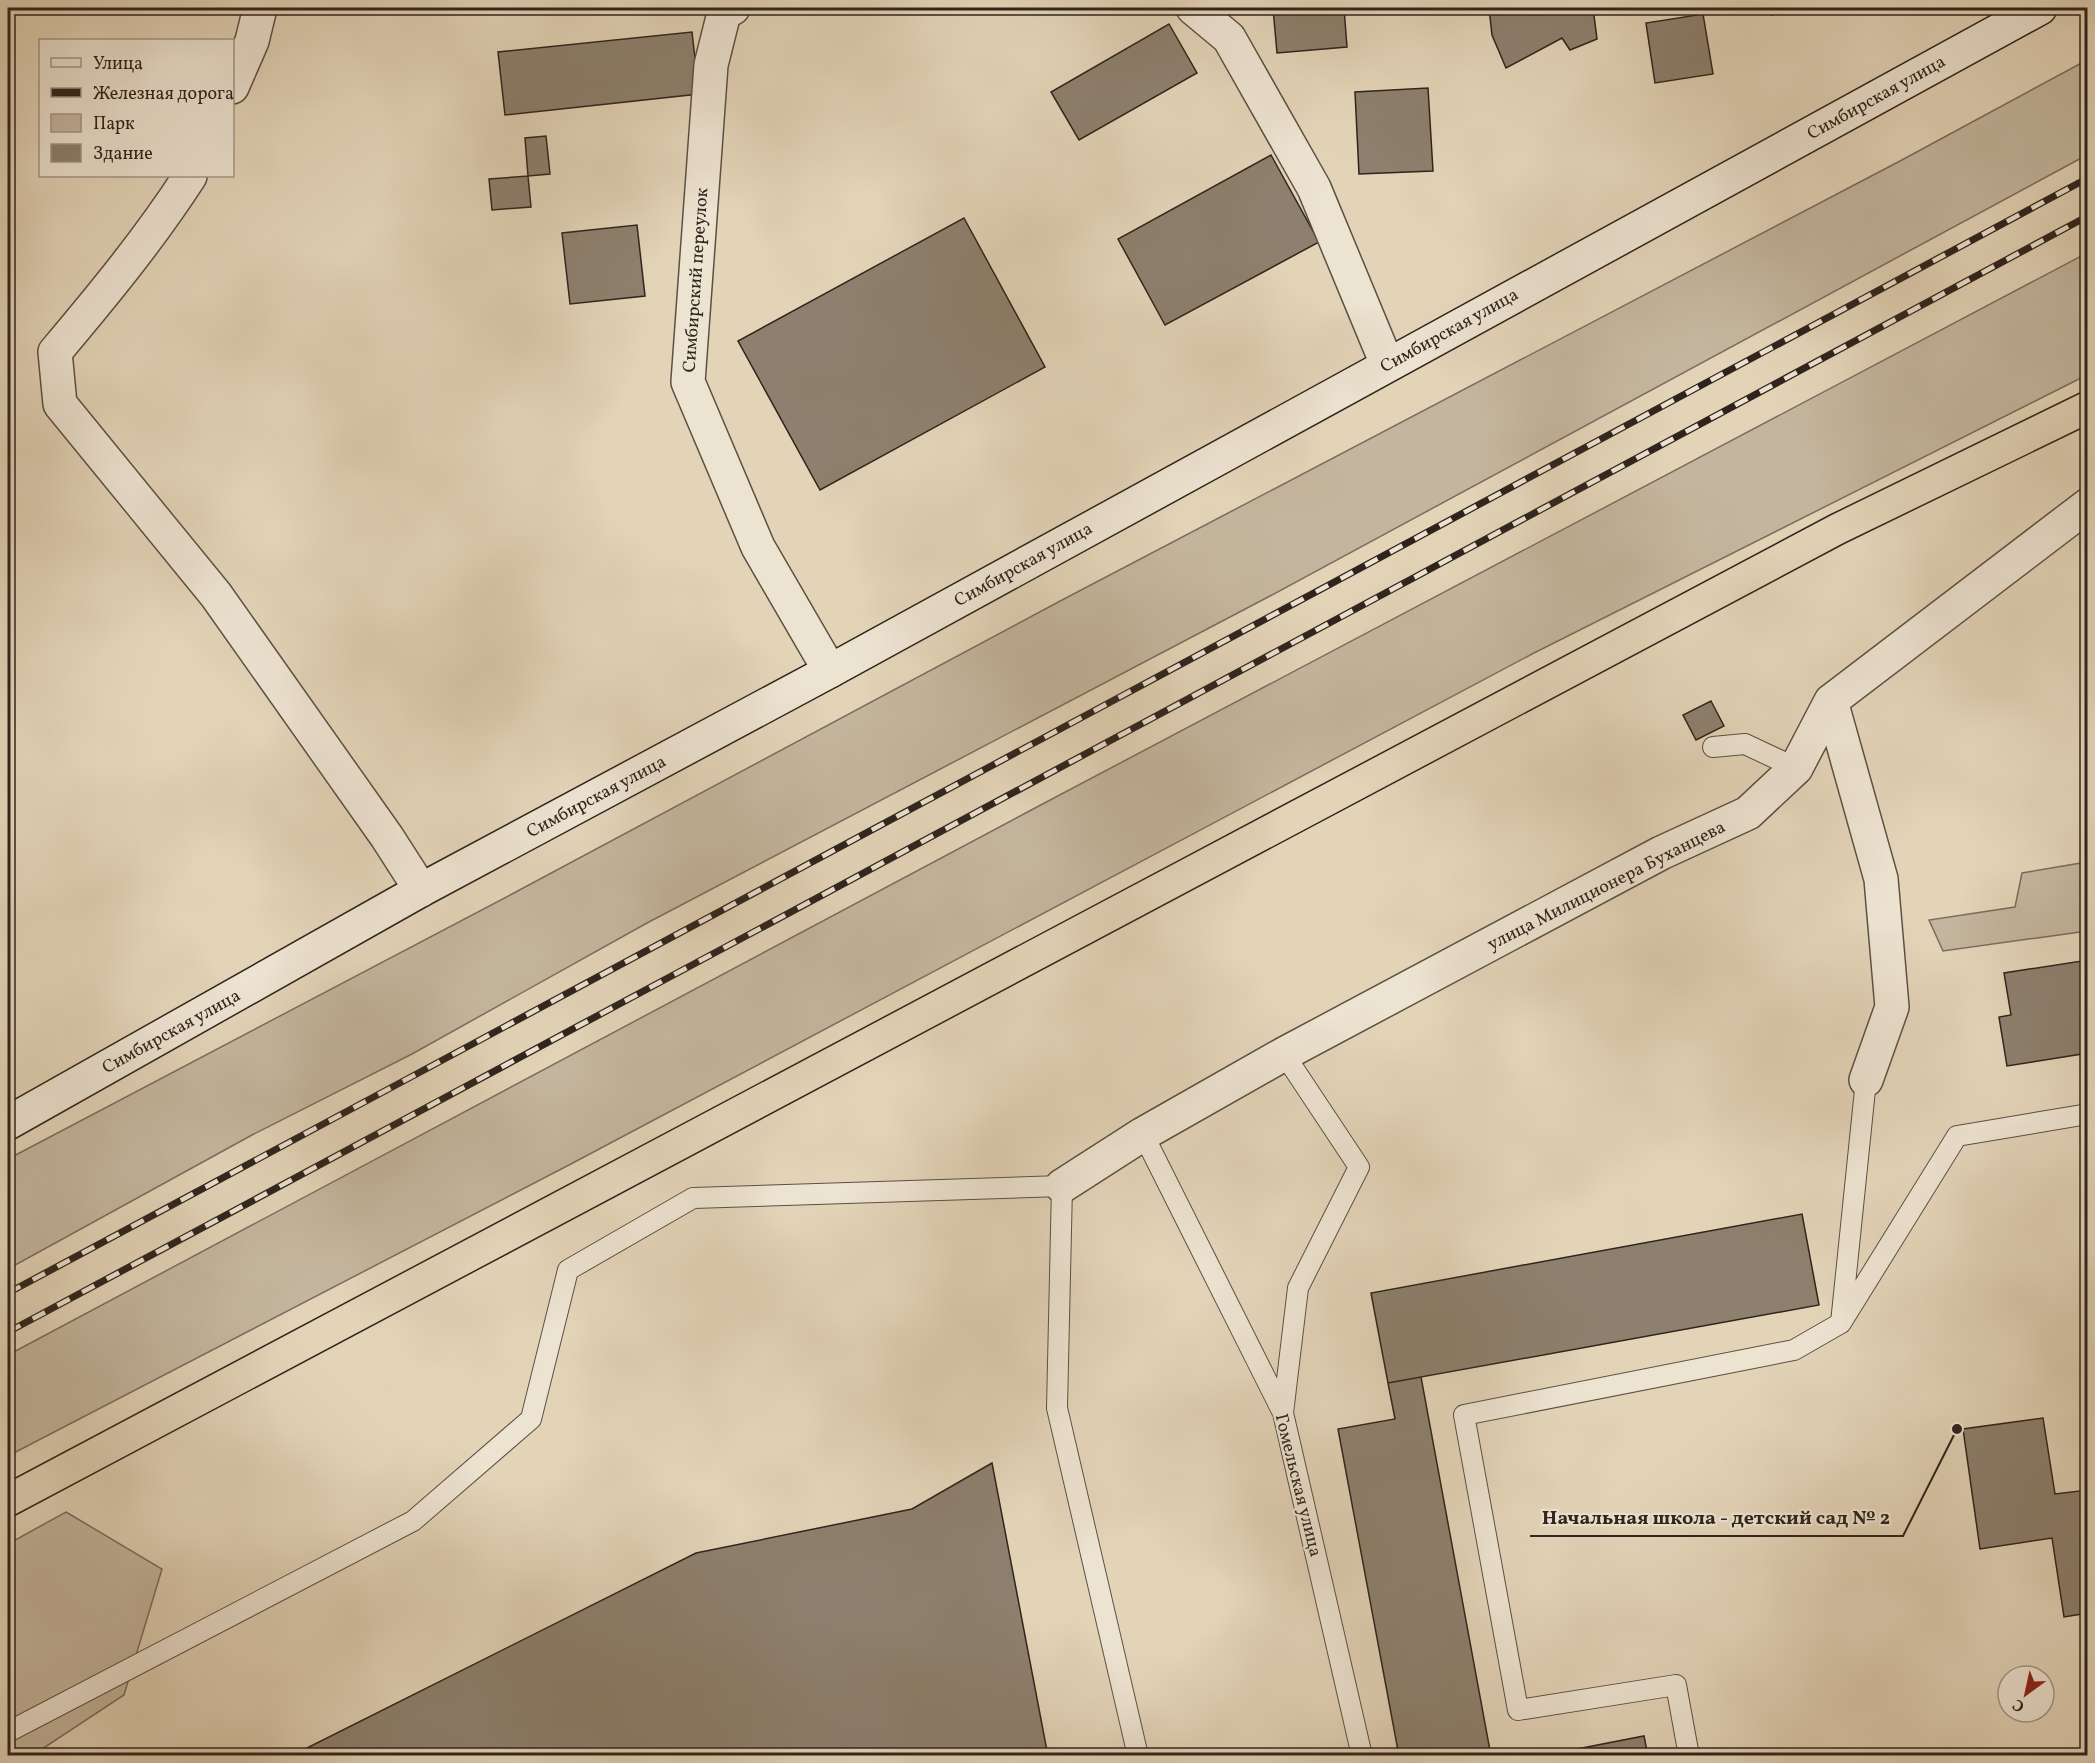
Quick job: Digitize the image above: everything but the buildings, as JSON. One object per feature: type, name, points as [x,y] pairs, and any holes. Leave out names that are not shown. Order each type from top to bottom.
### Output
[{"type":"street","points":[[234,82],[252,41],[260,8]]},
{"type":"street","name":"Симбирский переулок","points":[[733,8],[724,12],[711,65],[688,382],[758,546],[830,670]]},
{"type":"street","points":[[1193,8],[1229,38],[1314,188],[1387,364]]},
{"type":"street","name":"Симбирская улица","points":[[8,1123],[421,890],[830,670],[2040,8]]},
{"type":"street","points":[[189,177],[162,220],[55,352],[60,404],[216,595],[387,837],[421,890]]},
{"type":"street","name":"улица Милиционера Буханцева","points":[[1062,1186],[1143,1134],[1284,1054],[1661,853],[1748,813],[1796,768],[1831,701],[2088,505]]},
{"type":"street","points":[[1831,701],[1881,879],[1892,1007],[1866,1080]]},
{"type":"lane","points":[[1713,747],[1745,744],[1796,768]]},
{"type":"lane","points":[[1283,1413],[1298,1288],[1359,1167],[1284,1054]]},
{"type":"lane","points":[[1841,1323],[1866,1080]]},
{"type":"lane","points":[[1689,1755],[1676,1685],[1518,1710],[1464,1415],[1794,1350],[1841,1323],[1957,1136],[2088,1114]]},
{"type":"lane","name":"Гомельская улица","points":[[1143,1134],[1283,1413],[1362,1755]]},
{"type":"lane","points":[[8,1732],[413,1521],[531,1419],[568,1270],[693,1197],[1062,1186],[1057,1408],[1138,1755]]},
{"type":"green space","points":[[2087,60],[2087,155],[1270,596],[647,923],[412,1054],[252,1135],[8,1269],[8,1159],[512,894],[1064,599],[1900,161]]},
{"type":"green space","points":[[2087,253],[2087,375],[1534,653],[569,1165],[8,1456],[8,1355],[1035,808]]},
{"type":"green space","points":[[2087,862],[2087,931],[1943,951],[1929,920],[2015,907],[2022,873]]},
{"type":"green space","points":[[66,1512],[162,1569],[124,1695],[33,1755],[8,1756],[8,1544]]},
{"type":"tram line","points":[[8,1482],[1830,515],[2088,389]]},
{"type":"tram line","points":[[8,1519],[1845,543],[2088,425]]},
{"type":"railway","points":[[8,1293],[2088,178]]},
{"type":"railway","points":[[8,1332],[2088,216]]},
{"type":"place","name":"Начальная школа - детский сад № 2","points":[[1957,1429]]}]
